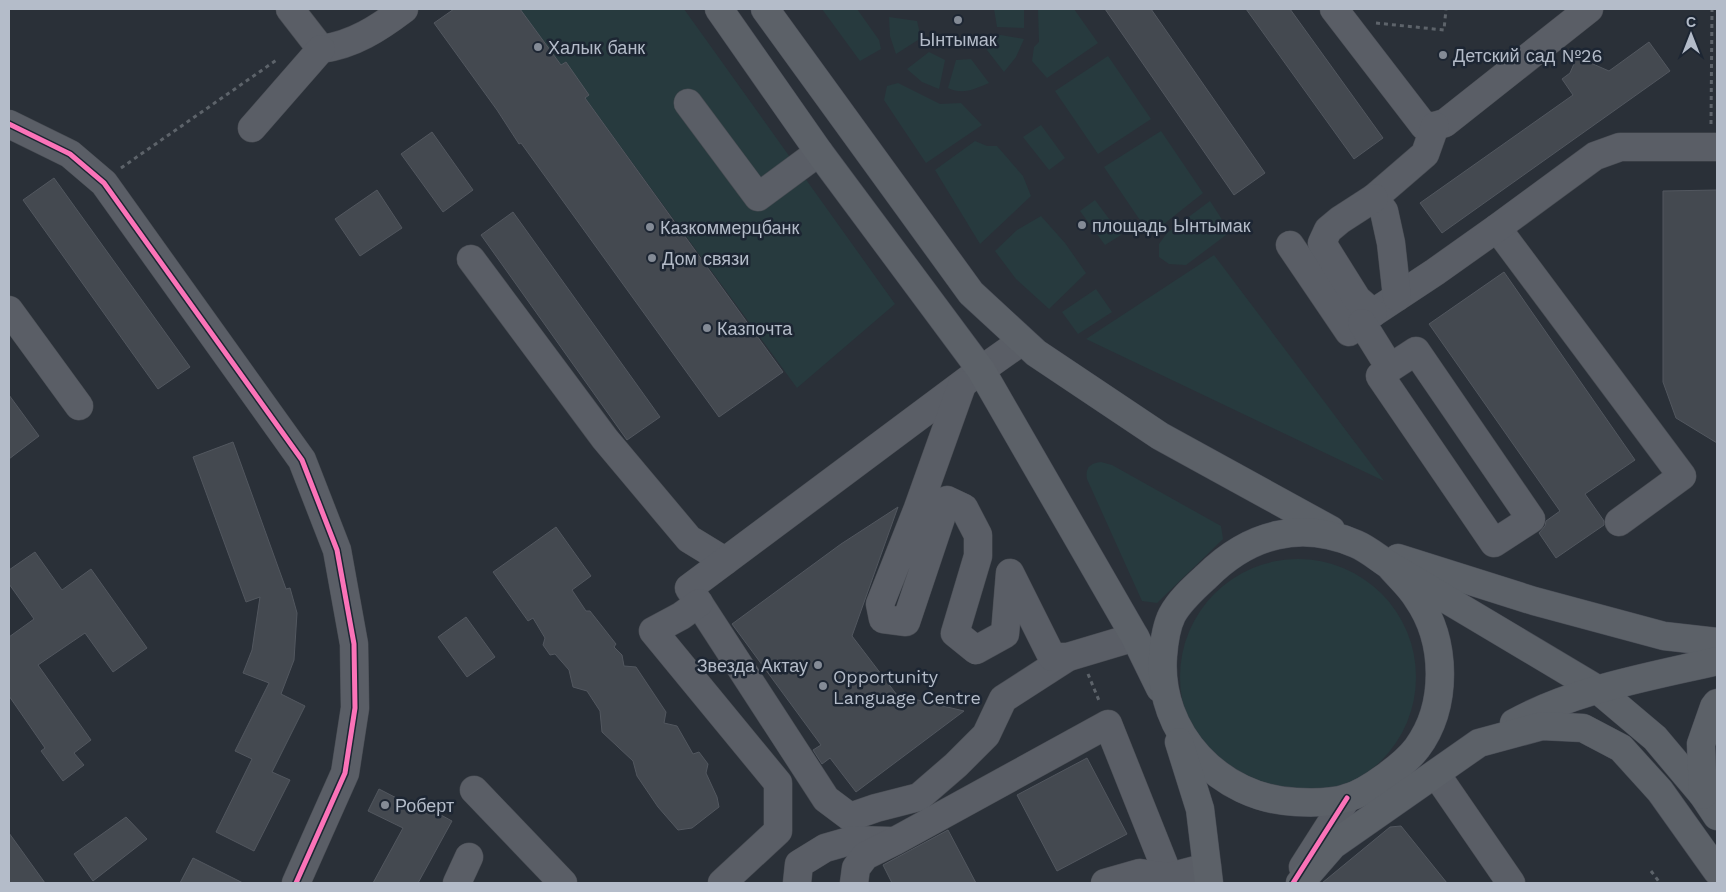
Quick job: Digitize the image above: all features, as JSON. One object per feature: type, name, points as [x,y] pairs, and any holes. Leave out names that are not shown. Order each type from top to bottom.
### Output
[{"type":"main road","points":[[719,9],[819,152],[971,378],[1135,637],[1185,741],[1204,764],[1228,782],[1256,795],[1285,802],[1315,803],[1354,795],[1479,743],[1542,726],[1583,728],[1621,748],[1660,792],[1717,871]]},
{"type":"main road","points":[[766,9],[971,293],[1036,353],[1160,436],[1359,545],[1388,565],[1597,689],[1655,738],[1710,806]]},
{"type":"main road","points":[[1208,875],[1200,809],[1168,708],[1162,671],[1164,640],[1172,614],[1190,592],[1220,562],[1244,547],[1272,535],[1301,531],[1327,534],[1534,601],[1664,636],[1717,642]]},
{"type":"main road","points":[[1354,795],[1408,759],[1427,735],[1438,700],[1440,669],[1429,619],[1417,597],[1388,565]]},
{"type":"main road","points":[[1300,883],[1333,845],[1479,743],[1534,712],[1597,689],[1717,661]]},
{"type":"main road","points":[[1710,806],[1702,744],[1717,703]]},
{"type":"street","points":[[290,9],[321,49]]},
{"type":"street","points":[[252,128],[321,49],[338,47],[378,28],[404,9]]},
{"type":"street","points":[[1334,9],[1424,126],[1435,126],[1444,123],[1589,9]]},
{"type":"street","points":[[688,103],[758,198],[819,152]]},
{"type":"street","points":[[9,124],[70,154],[104,183],[302,460],[337,550],[354,644],[355,708],[345,773],[296,883]]},
{"type":"street","points":[[1390,368],[1368,318],[1322,243],[1328,230],[1374,198],[1425,154],[1435,126]]},
{"type":"street","points":[[1290,246],[1350,332],[1595,156],[1620,147],[1714,147]]},
{"type":"street","points":[[1374,198],[1384,210],[1397,297]]},
{"type":"street","points":[[1497,228],[1682,476],[1619,522]]},
{"type":"street","points":[[471,260],[605,439],[689,539],[725,561]]},
{"type":"street","points":[[9,310],[79,406]]},
{"type":"street","points":[[1022,341],[689,588],[826,799],[850,817],[919,797],[956,766],[986,735],[1003,699],[1074,655]]},
{"type":"street","points":[[1416,351],[1531,519],[1494,544],[1380,376],[1390,368],[1416,351]]},
{"type":"street","points":[[971,378],[880,604],[883,619],[906,622],[947,500],[964,508],[978,535],[978,556],[955,632],[976,650],[1005,634],[1010,573],[1052,657],[1074,655],[1135,637]]},
{"type":"street","points":[[699,603],[681,616],[652,631],[778,783],[778,831],[722,883]]},
{"type":"street","points":[[854,883],[856,868],[865,856],[1108,724],[1169,877]]},
{"type":"street","points":[[1436,774],[1511,883]]},
{"type":"street","points":[[474,790],[563,883]]},
{"type":"street","points":[[1293,883],[1354,795]]},
{"type":"street","points":[[797,883],[799,864],[825,848],[853,840],[895,841]]},
{"type":"street","points":[[457,883],[470,857]]},
{"type":"street","points":[[1105,883],[1140,873],[1169,877],[1208,875]]},
{"type":"path","points":[[1375,23],[1444,30],[1446,9]]},
{"type":"path","points":[[1712,9],[1714,147]]},
{"type":"path","points":[[104,183],[123,167],[281,57]]},
{"type":"path","points":[[1074,655],[1108,724]]},
{"type":"path","points":[[1651,871],[1660,883]]},
{"type":"green space","points":[[520,9],[684,9],[895,304],[797,388]]},
{"type":"green space","points":[[822,9],[857,9],[879,40],[881,49],[860,61]]},
{"type":"green space","points":[[994,9],[1024,9],[1024,28],[997,27]]},
{"type":"green space","points":[[1038,9],[1074,9],[1098,43],[1047,78],[1032,61],[1034,47],[1039,42]]},
{"type":"green space","points":[[889,17],[917,21],[921,38],[896,54],[890,36]]},
{"type":"green space","points":[[995,34],[1024,39],[1016,57],[1004,72],[987,50]]},
{"type":"green space","points":[[929,52],[945,60],[939,89],[922,82],[907,69]]},
{"type":"green space","points":[[1108,56],[1151,119],[1098,154],[1055,91]]},
{"type":"green space","points":[[971,59],[989,83],[964,91],[948,88],[956,60]]},
{"type":"green space","points":[[898,83],[940,104],[961,103],[982,125],[926,163],[884,100],[887,86]]},
{"type":"green space","points":[[1041,125],[1065,158],[1049,170],[1023,137]]},
{"type":"green space","points":[[1161,131],[1203,193],[1150,235],[1104,167]]},
{"type":"green space","points":[[975,141],[987,146],[997,146],[1023,176],[1031,196],[980,244],[935,170]]},
{"type":"green space","points":[[1095,200],[1121,235],[1105,245],[1080,211]]},
{"type":"green space","points":[[1210,201],[1230,232],[1186,265],[1169,264],[1159,257],[1159,244],[1167,233]]},
{"type":"green space","points":[[1041,216],[1065,243],[1086,273],[1049,309],[1016,279],[995,251],[1017,230]]},
{"type":"green space","points":[[1214,255],[1384,481],[1086,339]]},
{"type":"green space","points":[[1096,289],[1112,312],[1078,334],[1062,312]]},
{"type":"green space","points":[[1101,462],[1112,465],[1221,526],[1223,539],[1157,603],[1142,601],[1087,479],[1089,467]]},
{"type":"green space","points":[[1286,559],[1310,559],[1332,564],[1354,573],[1382,593],[1396,611],[1407,632],[1414,654],[1416,677],[1414,700],[1407,722],[1396,743],[1382,761],[1354,781],[1332,790],[1310,795],[1286,795],[1264,790],[1242,781],[1214,761],[1194,733],[1185,711],[1180,689],[1180,665],[1185,643],[1194,621],[1214,593],[1242,573],[1264,564]]},
{"type":"building","name":"Дом связи","points":[[454,9],[520,9],[561,65],[566,62],[589,95],[585,98],[783,372],[719,417],[521,143],[519,144],[497,110],[434,23]]},
{"type":"building","points":[[1105,9],[1151,9],[1265,173],[1234,195]]},
{"type":"building","points":[[1246,9],[1290,9],[1383,138],[1354,159]]},
{"type":"building","points":[[1649,42],[1670,71],[1442,233],[1420,203],[1573,95],[1562,79],[1570,73],[1577,57],[1609,71]]},
{"type":"building","points":[[432,132],[473,190],[443,212],[401,154]]},
{"type":"building","points":[[54,178],[190,367],[158,389],[23,200]]},
{"type":"building","points":[[377,190],[402,228],[360,256],[335,219]]},
{"type":"building","points":[[1717,190],[1717,443],[1676,418],[1663,382],[1663,191]]},
{"type":"building","points":[[513,212],[660,417],[627,440],[481,235]]},
{"type":"building","points":[[1504,272],[1635,460],[1585,494],[1604,521],[1604,525],[1556,558],[1539,533],[1545,526],[1546,521],[1560,511],[1429,324]]},
{"type":"building","points":[[9,395],[39,436],[9,459]]},
{"type":"building","points":[[233,442],[286,589],[290,588],[297,613],[294,660],[281,694],[305,706],[272,772],[290,780],[254,851],[216,832],[252,759],[235,751],[269,683],[243,673],[252,650],[260,597],[246,602],[193,457]]},
{"type":"building","name":"Звезда Актау","points":[[898,507],[852,636],[897,695],[964,711],[856,792],[830,758],[822,764],[813,750],[821,745],[732,624],[841,544]]},
{"type":"building","points":[[556,527],[591,576],[572,590],[586,611],[590,611],[616,644],[614,647],[622,655],[624,666],[636,667],[666,712],[664,723],[677,726],[693,754],[699,752],[708,764],[706,773],[717,797],[719,807],[692,828],[678,830],[658,807],[637,776],[633,761],[602,732],[600,711],[587,691],[573,687],[569,670],[555,654],[550,655],[543,645],[545,638],[533,618],[528,621],[493,572]]},
{"type":"building","points":[[35,552],[62,590],[91,569],[147,648],[113,672],[85,633],[38,665],[91,740],[74,753],[84,765],[63,781],[41,751],[45,748],[9,696],[9,637],[34,619],[9,584],[9,570]]},
{"type":"building","points":[[466,617],[495,657],[467,677],[438,637]]},
{"type":"building","points":[[1087,758],[1127,834],[1057,871],[1017,795]]},
{"type":"building","points":[[379,789],[414,807],[417,802],[452,821],[418,883],[373,883],[403,828],[368,811]]},
{"type":"building","points":[[126,817],[147,839],[93,881],[74,854]]},
{"type":"building","points":[[1401,826],[1447,883],[1322,883],[1390,827]]},
{"type":"building","points":[[948,830],[976,883],[892,883],[883,865]]},
{"type":"building","points":[[9,833],[45,883],[9,883]]},
{"type":"building","points":[[193,858],[243,883],[180,883]]},
{"type":"cycle path","points":[[9,124],[70,154],[104,183],[302,460],[337,550],[354,644],[355,708],[345,773],[296,883]]},
{"type":"cycle path","points":[[1293,883],[1347,798]]},
{"type":"place","name":"Ынтымак","points":[[958,20]]},
{"type":"place","name":"Халык банк","points":[[538,47]]},
{"type":"place","name":"Детский сад №26","points":[[1443,55]]},
{"type":"place","name":"площадь Ынтымак","points":[[1082,225]]},
{"type":"place","name":"Казкоммерцбанк","points":[[650,227]]},
{"type":"place","name":"Дом связи","points":[[652,258]]},
{"type":"place","name":"Казпочта","points":[[707,328]]},
{"type":"place","name":"Звезда Актау","points":[[818,665]]},
{"type":"place","name":"Opportunity Language Centre","points":[[823,686]]},
{"type":"place","name":"Роберт","points":[[385,805]]}]
